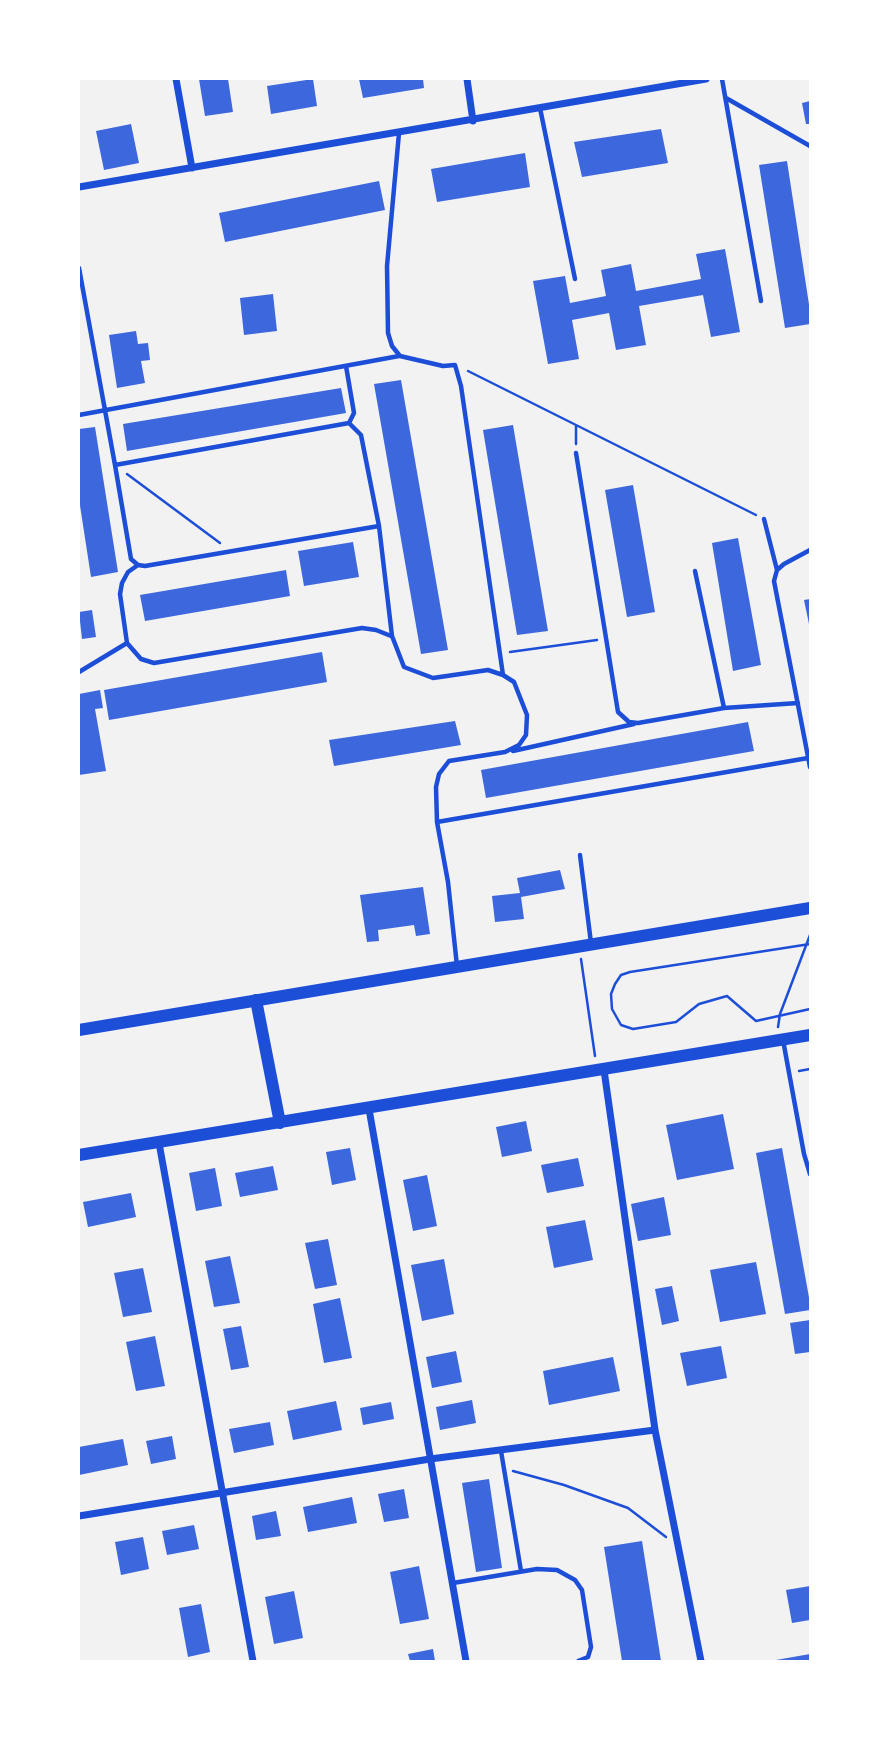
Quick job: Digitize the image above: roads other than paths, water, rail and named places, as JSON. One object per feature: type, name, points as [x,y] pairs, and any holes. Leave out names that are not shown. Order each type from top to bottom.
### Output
[{"type":"main road","points":[[79,1030],[810,908]]},
{"type":"main road","points":[[256,1000],[280,1123]]},
{"type":"main road","points":[[79,1155],[810,1035]]},
{"type":"street","points":[[176,79],[192,168]]},
{"type":"street","points":[[467,79],[473,121]]},
{"type":"street","points":[[79,187],[473,121],[701,79]]},
{"type":"street","points":[[601,1070],[654,1430],[701,1661]]},
{"type":"street","points":[[369,1109],[466,1661]]},
{"type":"street","points":[[159,1143],[253,1661]]},
{"type":"street","points":[[79,1516],[430,1459],[654,1430]]},
{"type":"lane","points":[[722,79],[761,301]]},
{"type":"lane","points":[[726,97],[810,146]]},
{"type":"lane","points":[[540,108],[575,279]]},
{"type":"lane","points":[[399,133],[387,266],[388,333],[392,346],[400,355]]},
{"type":"lane","points":[[79,268],[131,559],[138,565],[145,566],[379,526]]},
{"type":"lane","points":[[79,415],[400,355],[443,366],[455,365],[461,387],[503,675]]},
{"type":"lane","points":[[115,465],[348,423],[354,413],[346,366]]},
{"type":"lane","points":[[348,423],[361,435],[379,526],[392,636],[404,667],[433,678],[488,670],[514,682],[527,715],[526,735],[519,745],[505,752]]},
{"type":"lane","points":[[576,453],[618,712],[629,722],[638,723]]},
{"type":"lane","points":[[764,519],[777,570],[774,581],[810,767]]},
{"type":"lane","points":[[777,570],[810,550]]},
{"type":"lane","points":[[138,565],[128,572],[120,594],[127,643],[141,659],[154,663],[362,628],[392,636]]},
{"type":"lane","points":[[695,570],[724,708]]},
{"type":"lane","points":[[79,672],[127,643]]},
{"type":"lane","points":[[457,966],[448,882],[437,822],[439,774],[449,761],[724,708],[798,703]]},
{"type":"lane","points":[[437,822],[808,758]]},
{"type":"lane","points":[[580,855],[585,944]]},
{"type":"lane","points":[[779,1040],[810,1174]]},
{"type":"lane","points":[[501,1450],[521,1571]]},
{"type":"lane","points":[[452,1583],[537,1569],[557,1570],[575,1580],[582,1590],[591,1647],[588,1657],[578,1661]]}]
